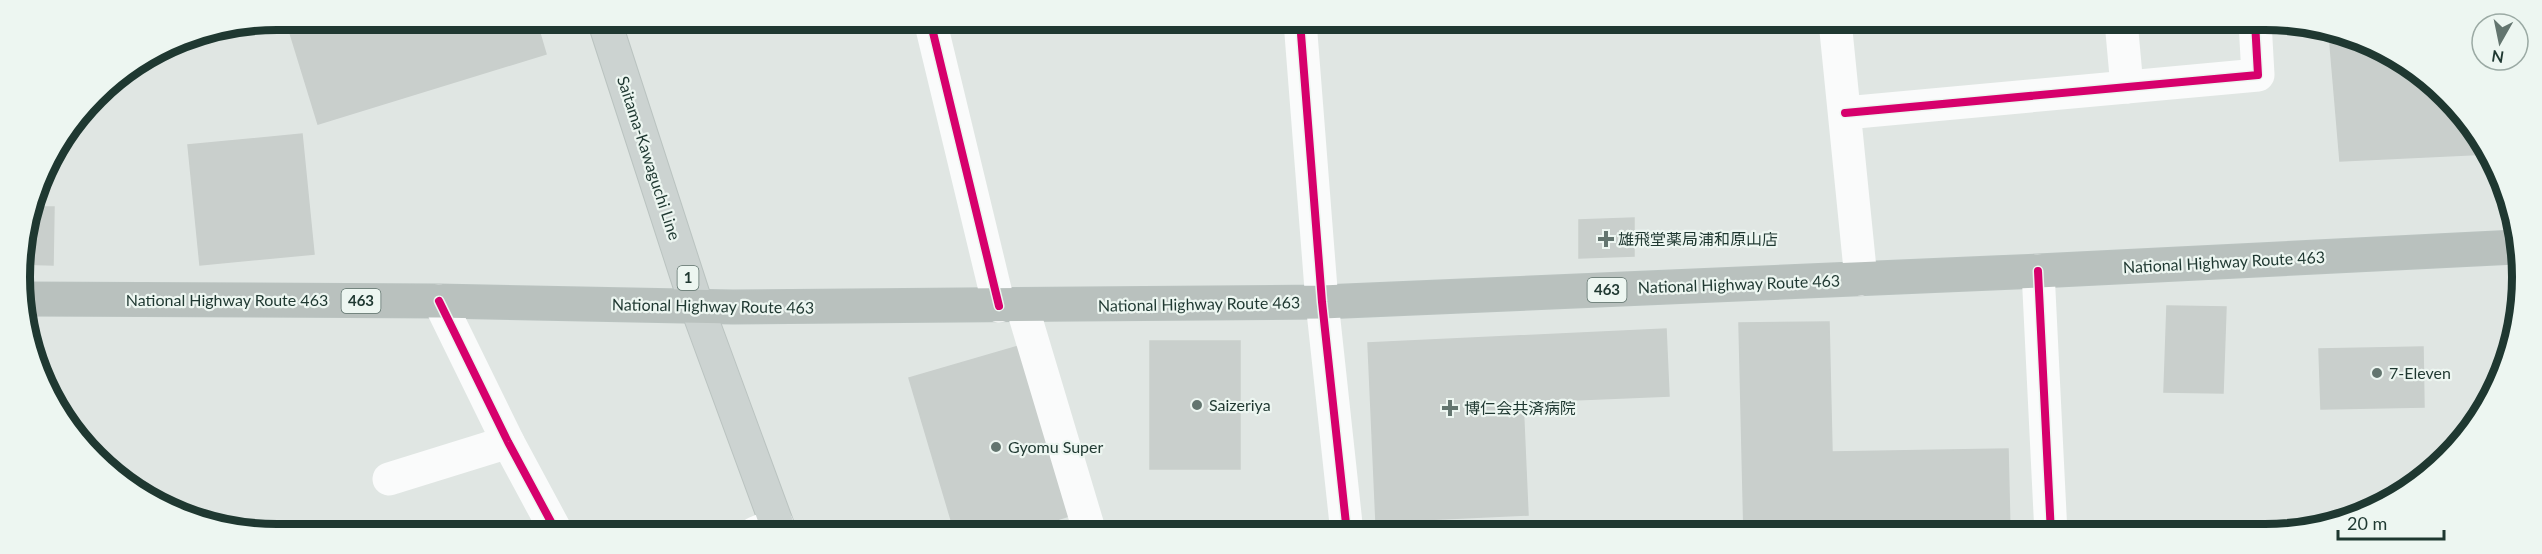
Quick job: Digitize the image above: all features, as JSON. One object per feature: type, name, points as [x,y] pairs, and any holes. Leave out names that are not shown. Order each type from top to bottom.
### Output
[{"type":"highway","name":"National Highway Route 463","points":[[31,299],[438,301],[697,307],[1322,302],[2038,272],[2510,247]]},
{"type":"main road","name":"Saitama-Kawaguchi Line","points":[[607,30],[769,524]]},
{"type":"street","points":[[933,30],[1010,306],[1087,524]]},
{"type":"street","points":[[1301,30],[1322,302],[1346,524]]},
{"type":"street","points":[[1837,30],[1861,279]]},
{"type":"street","points":[[2122,30],[2127,87]]},
{"type":"street","points":[[1845,113],[2258,75],[2255,30]]},
{"type":"street","points":[[2038,272],[2051,524]]},
{"type":"street","points":[[438,301],[508,442],[552,524]]},
{"type":"street","points":[[390,478],[508,442]]},
{"type":"building","points":[[289,30],[539,30],[546,54],[318,124]]},
{"type":"building","points":[[2330,38],[2374,55],[2428,91],[2451,114],[2479,154],[2340,161]]},
{"type":"building","points":[[302,134],[314,254],[200,265],[188,145]]},
{"type":"building","points":[[40,207],[54,207],[53,265],[31,264],[32,245]]},
{"type":"building","points":[[1634,218],[1634,256],[1579,258],[1579,220]]},
{"type":"building","points":[[2167,306],[2226,307],[2223,393],[2164,392]]},
{"type":"building","points":[[1829,322],[1832,452],[2008,449],[2010,524],[1744,524],[1739,323]]},
{"type":"building","points":[[1666,329],[1669,396],[1523,402],[1528,515],[1376,522],[1368,343]]},
{"type":"building","points":[[1150,341],[1240,341],[1240,469],[1150,469]]},
{"type":"building","points":[[1019,346],[1069,516],[1043,524],[952,524],[909,378]]},
{"type":"building","points":[[2423,347],[2424,407],[2321,409],[2319,349]]},
{"type":"cycle path","points":[[932,30],[999,306]]},
{"type":"cycle path","points":[[1301,30],[1322,302],[1346,524]]},
{"type":"cycle path","points":[[1845,113],[2258,75],[2255,30]]},
{"type":"cycle path","points":[[2038,271],[2051,524]]},
{"type":"cycle path","points":[[439,301],[508,442],[552,524]]},
{"type":"place","name":"雄飛堂薬局浦和原山店","points":[[1606,239]]},
{"type":"place","name":"7-Eleven","points":[[2377,373]]},
{"type":"place","name":"Saizeriya","points":[[1197,405]]},
{"type":"place","name":"博仁会共済病院","points":[[1450,408]]},
{"type":"place","name":"Gyomu Super","points":[[996,447]]}]
